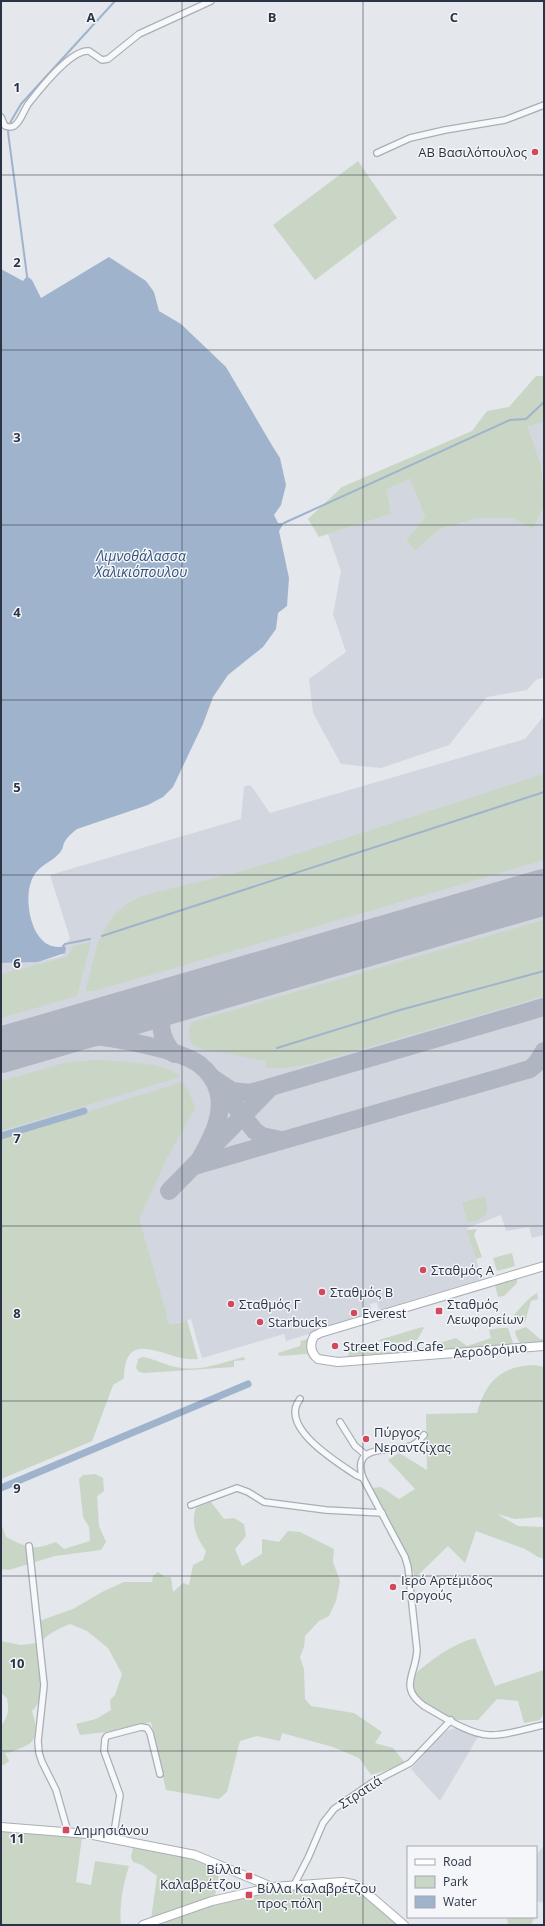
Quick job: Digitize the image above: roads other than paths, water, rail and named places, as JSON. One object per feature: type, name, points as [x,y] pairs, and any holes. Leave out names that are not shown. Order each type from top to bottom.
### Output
[{"type":"main road","name":"Αεροδρόμιο","points":[[544,1266],[320,1333],[312,1340],[311,1348],[318,1359],[338,1362],[544,1346]]},
{"type":"main road","points":[[1,1827],[68,1832],[195,1855],[273,1887]]},
{"type":"main road","points":[[143,1925],[204,1904],[273,1887],[342,1882],[361,1888],[404,1925]]},
{"type":"street","points":[[1,117],[3,124],[9,127],[15,125],[29,103],[59,69],[78,53],[89,51],[102,60],[108,60],[140,34],[211,1]]},
{"type":"street","points":[[377,153],[393,144],[410,138],[445,130],[505,120],[544,105]]},
{"type":"street","points":[[300,1399],[295,1409],[296,1422],[300,1428],[316,1446],[356,1475],[363,1478]]},
{"type":"street","points":[[340,1422],[355,1446],[366,1456]]},
{"type":"street","points":[[424,1435],[406,1448],[372,1452],[366,1456],[361,1466],[363,1478],[405,1557],[408,1567],[417,1650],[417,1658],[409,1685],[410,1691],[424,1706],[477,1732],[491,1735],[544,1724]]},
{"type":"street","points":[[191,1505],[237,1488],[248,1492],[264,1502],[326,1510],[382,1514]]},
{"type":"street","points":[[29,1546],[44,1685],[38,1741],[39,1753],[56,1790],[68,1832]]},
{"type":"street","name":"Στρατιά","points":[[294,1886],[323,1823],[334,1809],[341,1802],[373,1782],[410,1763],[451,1720]]},
{"type":"street","points":[[112,1839],[120,1795],[104,1751],[105,1739],[107,1736],[141,1727],[146,1728],[150,1733],[160,1774]]},
{"type":"water","name":"Λιμνοθάλασσα Χαλικιόπουλου","points":[[109,257],[146,281],[154,292],[159,311],[181,324],[226,367],[280,458],[286,485],[281,505],[274,515],[278,523],[284,523],[279,531],[289,578],[287,606],[278,613],[276,629],[263,647],[228,675],[213,697],[203,724],[173,787],[163,797],[148,805],[77,829],[64,843],[62,850],[58,855],[37,871],[31,882],[28,902],[33,925],[38,935],[45,943],[54,947],[65,946],[65,953],[38,962],[1,963],[1,269],[23,281],[27,276],[32,280],[41,298]]},
{"type":"waterway","points":[[27,276],[8,132],[11,121],[21,104],[115,1]]},
{"type":"waterway","points":[[284,523],[510,420],[526,419],[544,402]]},
{"type":"waterway","points":[[102,936],[544,792]]},
{"type":"waterway","points":[[63,946],[65,944],[90,939]]},
{"type":"waterway","points":[[277,1048],[400,1010],[544,971]]},
{"type":"waterway","points":[[1,1136],[84,1111]]},
{"type":"waterway","points":[[1,1488],[248,1384]]},
{"type":"place","name":"ΑΒ Βασιλόπουλος","points":[[535,152]]},
{"type":"place","name":"Σταθμός Α","points":[[423,1270]]},
{"type":"place","name":"Σταθμός B","points":[[322,1292]]},
{"type":"place","name":"Σταθμός Γ","points":[[231,1304]]},
{"type":"place","name":"Σταθμός Λεωφορείων","points":[[439,1311]]},
{"type":"place","name":"Everest","points":[[354,1313]]},
{"type":"place","name":"Starbucks","points":[[260,1322]]},
{"type":"place","name":"Street Food Cafe","points":[[335,1346]]},
{"type":"place","name":"Πύργος Νεραντζίχας","points":[[366,1439]]},
{"type":"place","name":"Ιερό Αρτέμιδος Γοργούς","points":[[393,1587]]},
{"type":"place","name":"Δημησιάνου","points":[[66,1830]]},
{"type":"place","name":"Βίλλα Καλαβρέτζου","points":[[249,1876]]},
{"type":"place","name":"Βίλλα Καλαβρέτζου προς πόλη","points":[[249,1895]]}]
